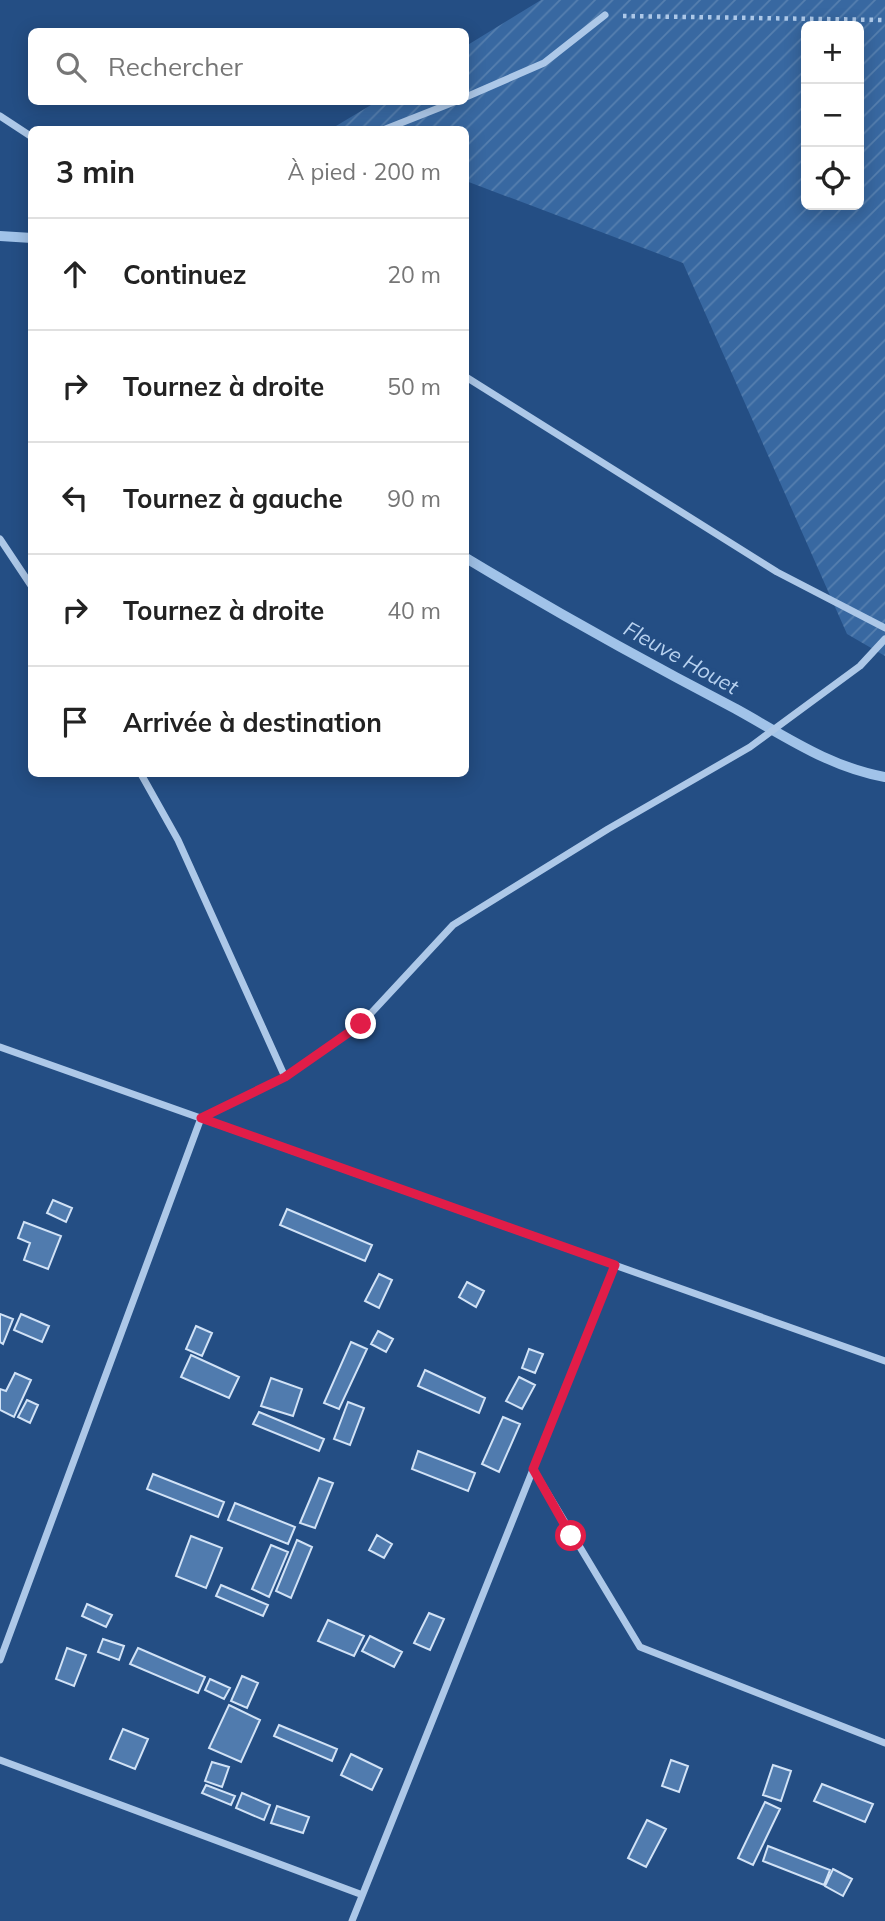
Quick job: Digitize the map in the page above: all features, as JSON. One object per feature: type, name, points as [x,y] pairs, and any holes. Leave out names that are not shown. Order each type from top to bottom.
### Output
[{"type":"street","points":[[469,96],[544,63],[606,15]]},
{"type":"street","points":[[393,126],[446,105]]},
{"type":"street","points":[[0,116],[28,134]]},
{"type":"street","points":[[469,379],[777,572],[885,628]]},
{"type":"street","points":[[0,539],[28,581]]},
{"type":"street","points":[[0,1660],[201,1118],[285,1077],[361,1024],[453,925],[607,829],[750,747],[860,666],[885,639]]},
{"type":"street","points":[[143,777],[178,841],[285,1077]]},
{"type":"street","points":[[0,1047],[885,1361]]},
{"type":"street","points":[[352,1921],[360,1894],[615,1265]]},
{"type":"street","points":[[533,1469],[639,1647],[885,1743]]},
{"type":"street","points":[[0,1760],[360,1894]]},
{"type":"path","points":[[606,15],[885,20]]},
{"type":"shaded area","points":[[541,0],[885,0],[885,656],[847,634],[683,263],[469,182],[469,126],[336,126],[371,105],[469,105],[469,44]]},
{"type":"building","points":[[53,1200],[72,1208],[66,1222],[47,1213]]},
{"type":"building","points":[[287,1209],[372,1245],[365,1261],[280,1225]]},
{"type":"building","points":[[24,1222],[61,1236],[48,1269],[24,1260],[30,1243],[18,1238]]},
{"type":"building","points":[[379,1274],[392,1280],[379,1308],[365,1301]]},
{"type":"building","points":[[467,1282],[484,1291],[476,1307],[459,1297]]},
{"type":"building","points":[[0,1314],[13,1319],[3,1344],[0,1342]]},
{"type":"building","points":[[21,1314],[49,1326],[42,1342],[14,1330]]},
{"type":"building","points":[[196,1326],[212,1333],[202,1356],[186,1349]]},
{"type":"building","points":[[378,1331],[393,1339],[386,1352],[371,1344]]},
{"type":"building","points":[[351,1342],[367,1349],[339,1409],[324,1403]]},
{"type":"building","points":[[529,1349],[543,1354],[535,1373],[522,1368]]},
{"type":"building","points":[[191,1355],[239,1377],[229,1398],[181,1377]]},
{"type":"building","points":[[425,1370],[485,1398],[479,1413],[418,1386]]},
{"type":"building","points":[[15,1373],[31,1380],[14,1417],[0,1410],[0,1389],[6,1391]]},
{"type":"building","points":[[519,1377],[535,1385],[522,1409],[506,1401]]},
{"type":"building","points":[[271,1378],[302,1389],[293,1416],[261,1406]]},
{"type":"building","points":[[27,1400],[38,1405],[30,1423],[18,1417]]},
{"type":"building","points":[[348,1402],[364,1408],[350,1445],[334,1439]]},
{"type":"building","points":[[259,1412],[324,1439],[319,1451],[253,1424]]},
{"type":"building","points":[[503,1417],[520,1424],[499,1472],[482,1464]]},
{"type":"building","points":[[418,1451],[475,1473],[468,1491],[412,1469]]},
{"type":"building","points":[[153,1474],[224,1502],[218,1517],[147,1489]]},
{"type":"building","points":[[319,1478],[333,1483],[315,1528],[300,1523]]},
{"type":"building","points":[[235,1503],[295,1527],[288,1544],[228,1520]]},
{"type":"building","points":[[377,1535],[392,1544],[384,1558],[369,1550]]},
{"type":"building","points":[[191,1536],[222,1548],[206,1588],[176,1576]]},
{"type":"building","points":[[297,1540],[312,1547],[291,1598],[276,1591]]},
{"type":"building","points":[[271,1545],[288,1552],[269,1597],[252,1589]]},
{"type":"building","points":[[221,1585],[268,1605],[263,1616],[216,1596]]},
{"type":"building","points":[[87,1604],[112,1615],[106,1627],[82,1616]]},
{"type":"building","points":[[429,1613],[444,1619],[430,1650],[414,1643]]},
{"type":"building","points":[[328,1620],[364,1636],[354,1656],[318,1641]]},
{"type":"building","points":[[370,1636],[402,1652],[394,1667],[362,1651]]},
{"type":"building","points":[[103,1639],[124,1646],[119,1660],[98,1652]]},
{"type":"building","points":[[67,1648],[86,1655],[74,1686],[56,1679]]},
{"type":"building","points":[[138,1648],[205,1677],[198,1693],[130,1664]]},
{"type":"building","points":[[242,1676],[258,1683],[247,1708],[231,1701]]},
{"type":"building","points":[[210,1679],[230,1688],[224,1699],[205,1690]]},
{"type":"building","points":[[229,1705],[260,1720],[241,1762],[209,1748]]},
{"type":"building","points":[[279,1725],[337,1749],[332,1761],[274,1736]]},
{"type":"building","points":[[123,1729],[148,1739],[135,1769],[110,1759]]},
{"type":"building","points":[[351,1754],[382,1769],[372,1790],[341,1775]]},
{"type":"building","points":[[671,1760],[688,1766],[679,1792],[662,1786]]},
{"type":"building","points":[[212,1762],[229,1767],[222,1787],[205,1781]]},
{"type":"building","points":[[773,1765],[791,1771],[781,1801],[763,1795]]},
{"type":"building","points":[[822,1784],[873,1804],[865,1822],[814,1801]]},
{"type":"building","points":[[206,1785],[235,1796],[231,1805],[202,1793]]},
{"type":"building","points":[[242,1793],[270,1805],[264,1820],[236,1808]]},
{"type":"building","points":[[765,1802],[780,1809],[753,1865],[738,1858]]},
{"type":"building","points":[[277,1806],[309,1817],[303,1833],[271,1823]]},
{"type":"building","points":[[647,1820],[666,1829],[646,1867],[628,1858]]},
{"type":"building","points":[[768,1846],[830,1870],[824,1885],[763,1861]]},
{"type":"building","points":[[833,1869],[852,1879],[843,1896],[825,1886]]},
{"type":"waterway","name":"Fleuve Houet","points":[[0,236],[28,238]]},
{"type":"waterway","name":"Fleuve Houet","points":[[469,560],[667,673],[808,749],[845,766],[885,777]]},
{"type":"route","points":[[361,1024],[285,1077],[201,1118],[615,1265],[533,1469],[571,1536]]}]
